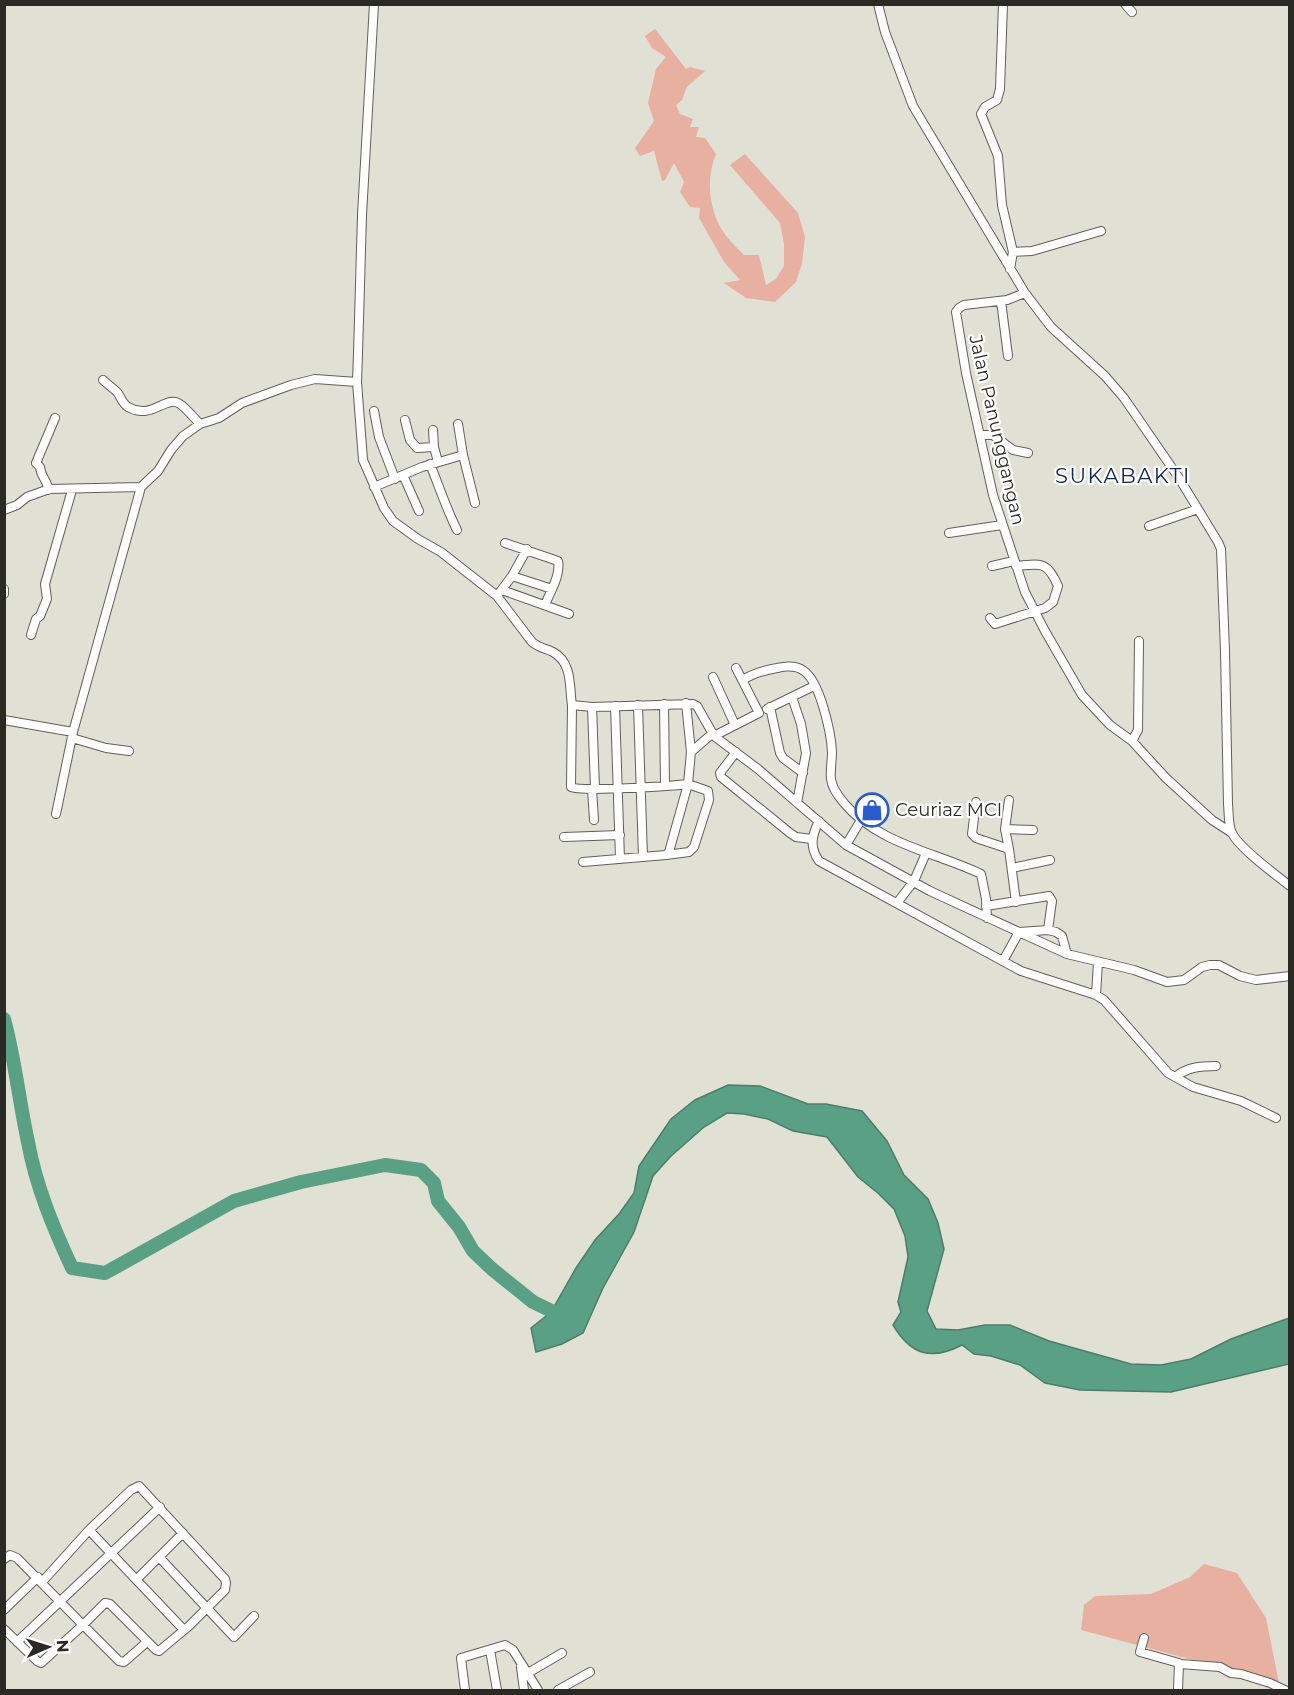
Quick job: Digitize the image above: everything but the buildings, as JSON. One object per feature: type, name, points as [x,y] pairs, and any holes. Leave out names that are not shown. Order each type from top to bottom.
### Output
[{"type":"street","points":[[374,4],[363,204],[357,382],[363,460],[384,508],[393,520],[418,539],[441,552],[499,593],[569,614]]},
{"type":"street","points":[[878,4],[885,32],[913,106],[1025,293],[1051,327],[1105,376],[1124,398],[1198,509],[1221,549],[1228,804],[1232,833]]},
{"type":"street","points":[[1003,4],[1000,88],[997,100],[983,108],[981,114],[998,156],[1002,205],[1013,252],[1010,269]]},
{"type":"street","points":[[1125,4],[1132,12]]},
{"type":"street","points":[[1013,252],[1032,251],[1101,231]]},
{"type":"street","name":"Jalan Panunggangan","points":[[1025,293],[1001,301],[964,305],[956,312],[966,373],[993,495],[1015,563],[1035,611],[1063,666],[1082,695],[1110,725],[1132,741],[1166,778],[1212,820],[1232,833],[1290,886]]},
{"type":"street","points":[[1001,301],[1008,356]]},
{"type":"street","points":[[56,813],[72,735],[141,487],[158,471],[183,436],[200,424],[219,418],[242,403],[315,379],[357,382]]},
{"type":"street","points":[[103,380],[115,390],[127,406],[152,411],[163,404],[174,402],[180,404],[200,424]]},
{"type":"street","points":[[374,411],[379,437],[419,511]]},
{"type":"street","points":[[48,490],[47,483],[40,475],[40,467],[36,463],[55,418]]},
{"type":"street","points":[[405,420],[410,440],[417,448],[434,447]]},
{"type":"street","points":[[458,424],[475,503]]},
{"type":"street","points":[[434,430],[434,463],[444,504],[457,530]]},
{"type":"street","points":[[981,435],[993,435],[1013,450],[1029,453]]},
{"type":"street","points":[[374,487],[434,463],[463,455]]},
{"type":"street","points":[[4,510],[17,505],[27,497],[48,490],[141,487]]},
{"type":"street","points":[[31,635],[36,619],[40,616],[47,599],[45,584],[72,490]]},
{"type":"street","points":[[1149,526],[1198,509]]},
{"type":"street","points":[[949,533],[1002,525]]},
{"type":"street","points":[[505,543],[558,561],[560,567],[545,605]]},
{"type":"street","points":[[499,593],[512,576],[527,549]]},
{"type":"street","points":[[990,618],[995,624],[1045,608],[1053,602],[1058,586],[1046,567],[1041,564],[1015,563],[992,566]]},
{"type":"street","points":[[512,576],[552,589]]},
{"type":"street","points":[[4,589],[4,594]]},
{"type":"street","points":[[499,593],[532,642],[537,647],[553,652],[569,671],[572,705],[571,787],[593,789],[688,784],[708,791],[710,794],[699,835],[694,848],[689,852],[583,862]]},
{"type":"street","points":[[1132,741],[1138,730],[1139,718],[1139,642]]},
{"type":"street","points":[[743,680],[749,676],[785,666],[802,669],[814,686],[831,741],[833,788],[844,803],[861,820],[890,838],[981,874],[987,918]]},
{"type":"street","points":[[736,668],[759,713]]},
{"type":"street","points":[[713,677],[735,724]]},
{"type":"street","points":[[691,752],[714,735],[814,686]]},
{"type":"street","points":[[792,697],[805,743],[803,772],[797,803]]},
{"type":"street","points":[[572,705],[592,707],[686,703],[697,706],[714,735],[846,845],[987,918],[1067,954],[1134,970],[1167,982],[1184,980],[1202,967],[1210,965],[1219,965],[1240,976],[1256,980],[1290,976]]},
{"type":"street","points":[[666,855],[669,852],[688,784],[691,752],[686,703]]},
{"type":"street","points":[[664,704],[665,786]]},
{"type":"street","points":[[638,705],[643,857]]},
{"type":"street","points":[[615,706],[621,859]]},
{"type":"street","points":[[592,707],[594,820]]},
{"type":"street","points":[[770,707],[780,753],[783,758],[803,772]]},
{"type":"street","points":[[4,720],[72,735],[106,748],[129,751]]},
{"type":"street","points":[[736,753],[720,773],[721,777],[792,835],[813,839]]},
{"type":"street","points":[[1009,800],[1005,829],[1017,902]]},
{"type":"street","points":[[976,802],[971,832],[974,837],[1009,849]]},
{"type":"street","points":[[846,845],[861,820]]},
{"type":"street","points":[[819,821],[813,839],[814,854],[819,861],[1021,971],[1096,995],[1104,1000],[1168,1073],[1193,1087],[1241,1101],[1276,1118]]},
{"type":"street","points":[[1005,829],[1032,830]]},
{"type":"street","points":[[564,837],[620,835]]},
{"type":"street","points":[[897,903],[914,881],[926,853]]},
{"type":"street","points":[[1012,868],[1050,860]]},
{"type":"street","points":[[986,906],[1049,896],[1052,901],[1048,930]]},
{"type":"street","points":[[1019,932],[1048,930],[1056,932],[1062,936],[1067,954]]},
{"type":"street","points":[[1004,961],[1019,932]]},
{"type":"street","points":[[1096,995],[1098,962]]},
{"type":"street","points":[[1175,1077],[1185,1069],[1216,1066]]},
{"type":"street","points":[[4,1603],[38,1578],[135,1487],[143,1488],[225,1579],[226,1583],[225,1590],[159,1651],[107,1603],[41,1663],[4,1629]]},
{"type":"street","points":[[17,1642],[160,1507]]},
{"type":"street","points":[[89,1530],[184,1630]]},
{"type":"street","points":[[137,1579],[183,1533]]},
{"type":"street","points":[[4,1559],[10,1555],[14,1556],[108,1651],[123,1662],[147,1641]]},
{"type":"street","points":[[159,1557],[234,1637],[255,1616]]},
{"type":"street","points":[[4,1610],[18,1594]]},
{"type":"street","points":[[1144,1638],[1140,1652],[1180,1664],[1220,1667],[1231,1674],[1241,1674],[1285,1690]]},
{"type":"street","points":[[465,1690],[461,1658],[505,1645],[521,1662],[538,1690]]},
{"type":"street","points":[[490,1650],[497,1690]]},
{"type":"street","points":[[528,1673],[562,1653]]},
{"type":"street","points":[[521,1662],[524,1690]]},
{"type":"street","points":[[1178,1690],[1180,1664]]},
{"type":"street","points":[[558,1690],[569,1688],[590,1672]]},
{"type":"shaded area","points":[[655,29],[686,69],[690,67],[705,71],[687,87],[682,100],[676,105],[680,114],[693,119],[690,127],[699,127],[696,137],[705,138],[716,154],[710,186],[713,208],[721,228],[744,255],[759,255],[766,285],[776,279],[784,266],[784,244],[780,223],[730,165],[745,154],[798,213],[805,237],[802,264],[796,282],[775,302],[746,298],[724,283],[740,280],[724,262],[699,218],[700,208],[690,207],[680,192],[684,182],[674,163],[665,180],[662,181],[654,151],[640,156],[635,148],[654,121],[648,103],[656,69],[666,57],[652,48],[645,36]]},
{"type":"shaded area","points":[[728,1085],[760,1086],[808,1104],[826,1104],[862,1111],[887,1141],[904,1175],[928,1199],[938,1223],[944,1249],[927,1311],[936,1329],[958,1330],[985,1325],[1010,1325],[1049,1341],[1131,1364],[1161,1365],[1191,1359],[1231,1339],[1289,1318],[1289,1364],[1171,1392],[1080,1390],[1045,1383],[1020,1365],[991,1356],[974,1354],[962,1345],[941,1353],[931,1354],[915,1349],[907,1343],[893,1325],[901,1312],[898,1302],[908,1257],[905,1236],[894,1209],[858,1177],[827,1137],[793,1131],[768,1119],[727,1113],[704,1127],[671,1156],[653,1176],[634,1232],[603,1288],[583,1333],[562,1344],[536,1352],[531,1328],[551,1312],[595,1240],[619,1214],[634,1193],[639,1166],[671,1119],[695,1100]]},
{"type":"shaded area","points":[[1204,1564],[1237,1573],[1266,1618],[1279,1683],[1081,1630],[1084,1605],[1095,1596],[1151,1594],[1190,1577]]},
{"type":"waterway","points":[[4,1019],[31,1158],[40,1190],[72,1268],[105,1273],[234,1201],[301,1182],[385,1165],[421,1170],[434,1183],[438,1201],[459,1227],[473,1251],[533,1302],[562,1316],[567,1313]]},
{"type":"place","name":"Ceuriaz MCI","points":[[872,810]]},
{"type":"district","name":"SUKABAKTI","points":[[1123,475]]}]
